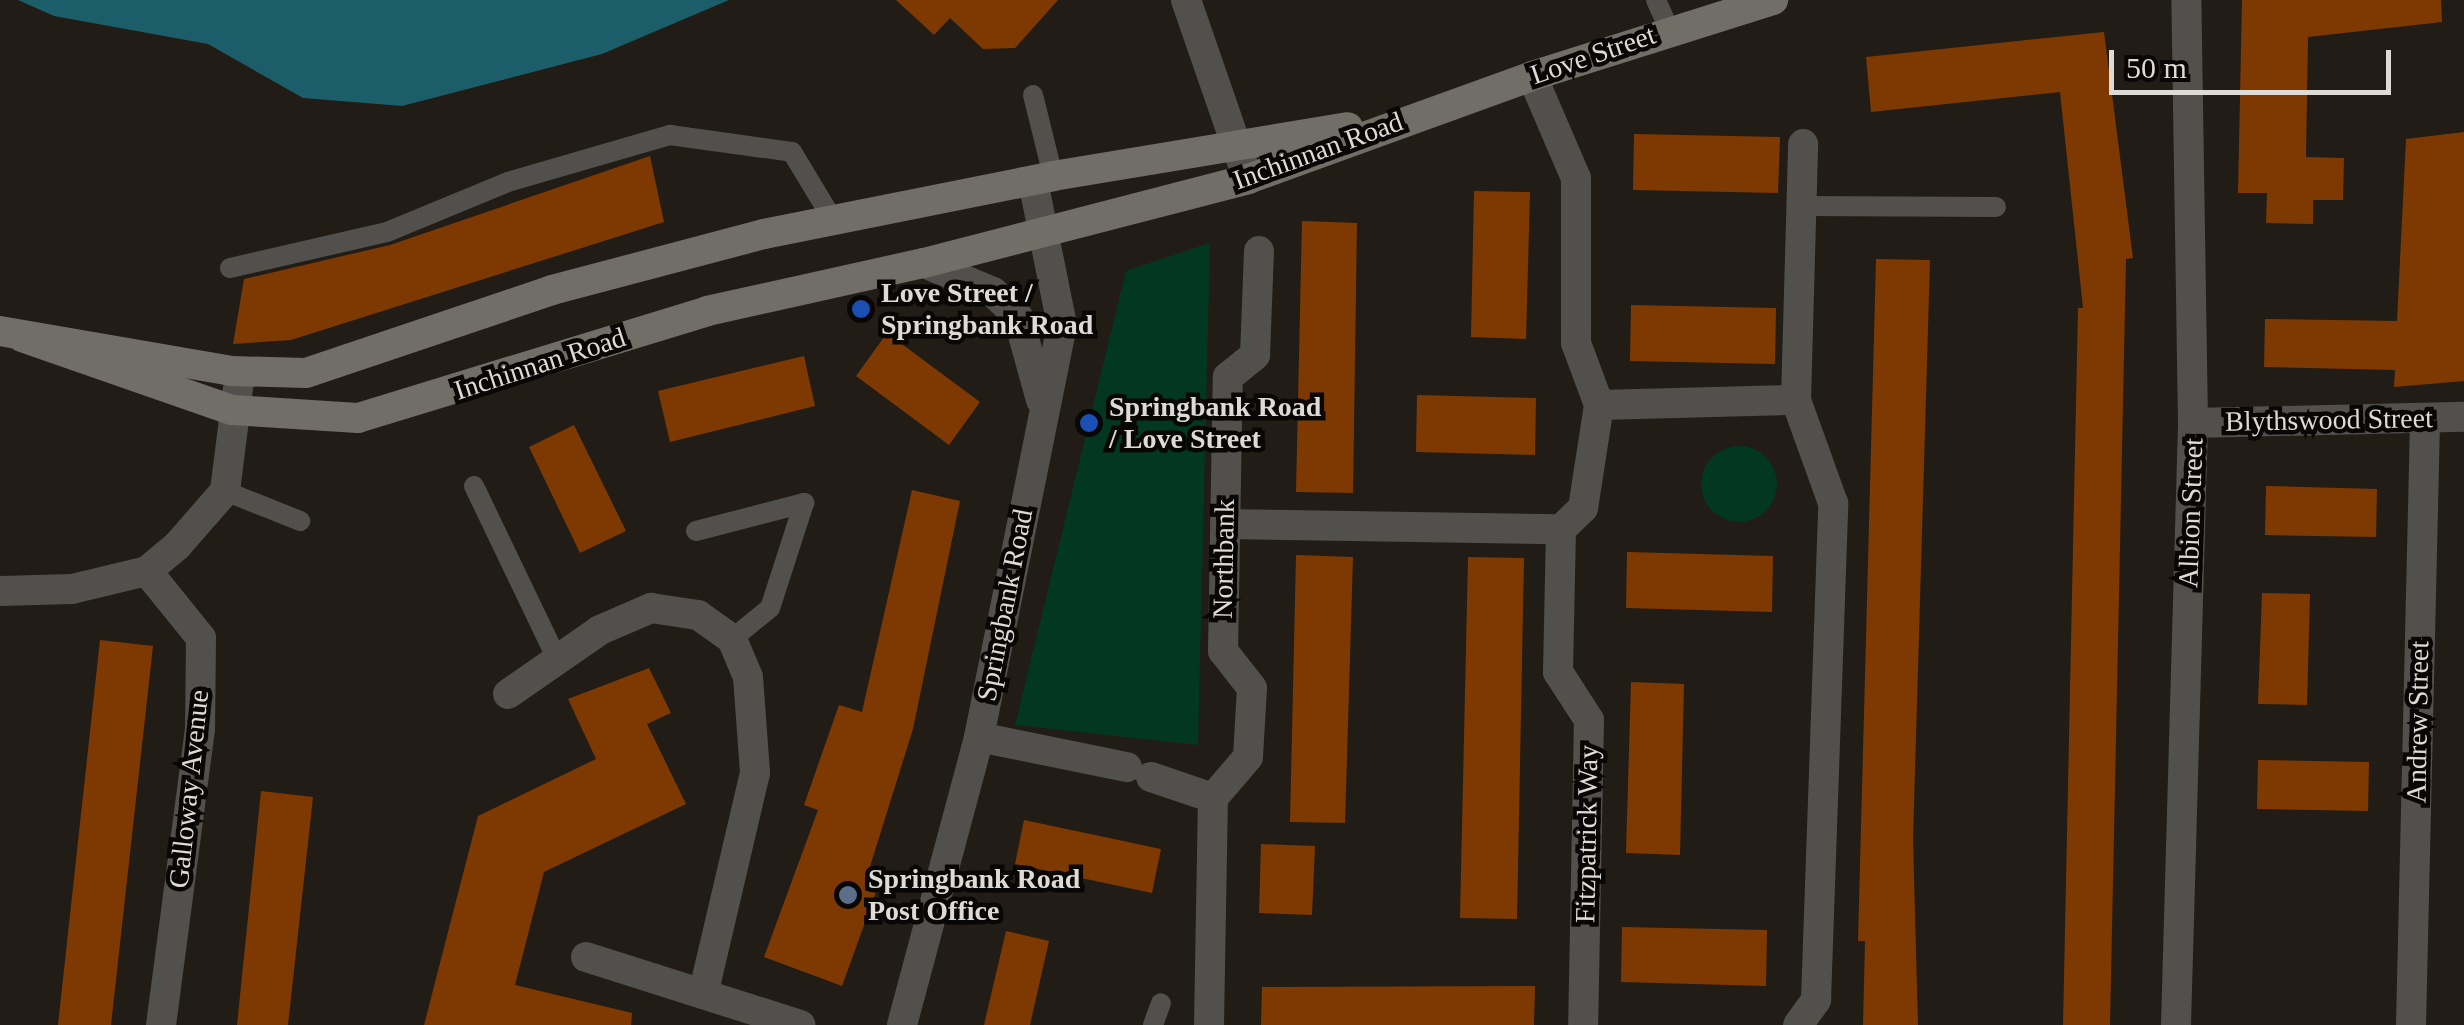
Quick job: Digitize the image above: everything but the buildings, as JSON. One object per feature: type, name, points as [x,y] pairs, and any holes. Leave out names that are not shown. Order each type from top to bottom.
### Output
[{"type":"street","points":[[1186,0],[1248,178]]},
{"type":"street","name":"Love Street","points":[[1416,116],[1669,29],[1773,0]]},
{"type":"street","name":"Albion Street","points":[[2176,1025],[2193,422],[2186,0]]},
{"type":"street","name":"Fitzpatrick Way","points":[[1532,76],[1576,178],[1576,343],[1599,405],[1582,508],[1561,529],[1558,672],[1588,720],[1583,1025]]},
{"type":"street","name":"Inchinnan Road","points":[[11,334],[240,372],[306,372],[552,290],[833,220],[1043,178],[1416,116]]},
{"type":"street","name":"Inchinnan Road","points":[[11,334],[172,394],[238,411],[329,420],[385,412],[707,311],[924,263],[1248,178],[1416,116]]},
{"type":"street","points":[[1798,1025],[1816,1000],[1833,503],[1796,400],[1803,144]]},
{"type":"street","name":"Springbank Road","points":[[902,1025],[979,737],[1062,325],[1046,231],[1043,178]]},
{"type":"street","name":"Northbank","points":[[1213,798],[1248,757],[1252,688],[1222,651],[1228,378],[1255,355],[1259,251]]},
{"type":"street","points":[[924,263],[993,292],[1018,318],[1044,412]]},
{"type":"street","points":[[0,591],[72,589],[147,571],[224,491],[238,411],[240,372]]},
{"type":"street","points":[[1599,405],[1796,400]]},
{"type":"street","name":"Blythswood Street","points":[[2193,422],[2464,417]]},
{"type":"street","name":"Andrew Street","points":[[2410,1025],[2425,420]]},
{"type":"street","points":[[1225,524],[1561,529]]},
{"type":"street","name":"Galloway Avenue","points":[[147,571],[201,638],[200,729],[161,1025]]},
{"type":"street","points":[[508,694],[600,630],[651,608],[698,615],[732,639],[748,677],[755,773],[703,994]]},
{"type":"street","points":[[979,737],[1140,772],[1213,798],[1209,1025]]},
{"type":"street","points":[[586,956],[800,1025]]},
{"type":"lane","points":[[1656,0],[1669,29]]},
{"type":"lane","points":[[1033,95],[1043,178]]},
{"type":"lane","points":[[230,268],[387,232],[508,182],[670,136],[792,152],[833,220]]},
{"type":"lane","points":[[1804,206],[1996,207]]},
{"type":"lane","points":[[474,486],[557,660]]},
{"type":"lane","points":[[224,491],[300,520]]},
{"type":"lane","points":[[696,532],[804,504],[770,608],[732,639]]},
{"type":"lane","points":[[1152,1025],[1161,1003]]},
{"type":"green space","points":[[1210,243],[1198,745],[1015,725],[1126,271]]},
{"type":"green space","points":[[1739,446],[1766,457],[1777,484],[1766,511],[1739,522],[1712,511],[1701,484],[1712,457]]},
{"type":"water","points":[[18,0],[729,0],[602,54],[402,106],[303,98],[208,44],[54,16]]},
{"type":"place","name":"Love Street / Springbank Road","points":[[861,309]]},
{"type":"place","name":"Springbank Road / Love Street","points":[[1089,423]]},
{"type":"place","name":"Springbank Road Post Office","points":[[848,895]]}]
